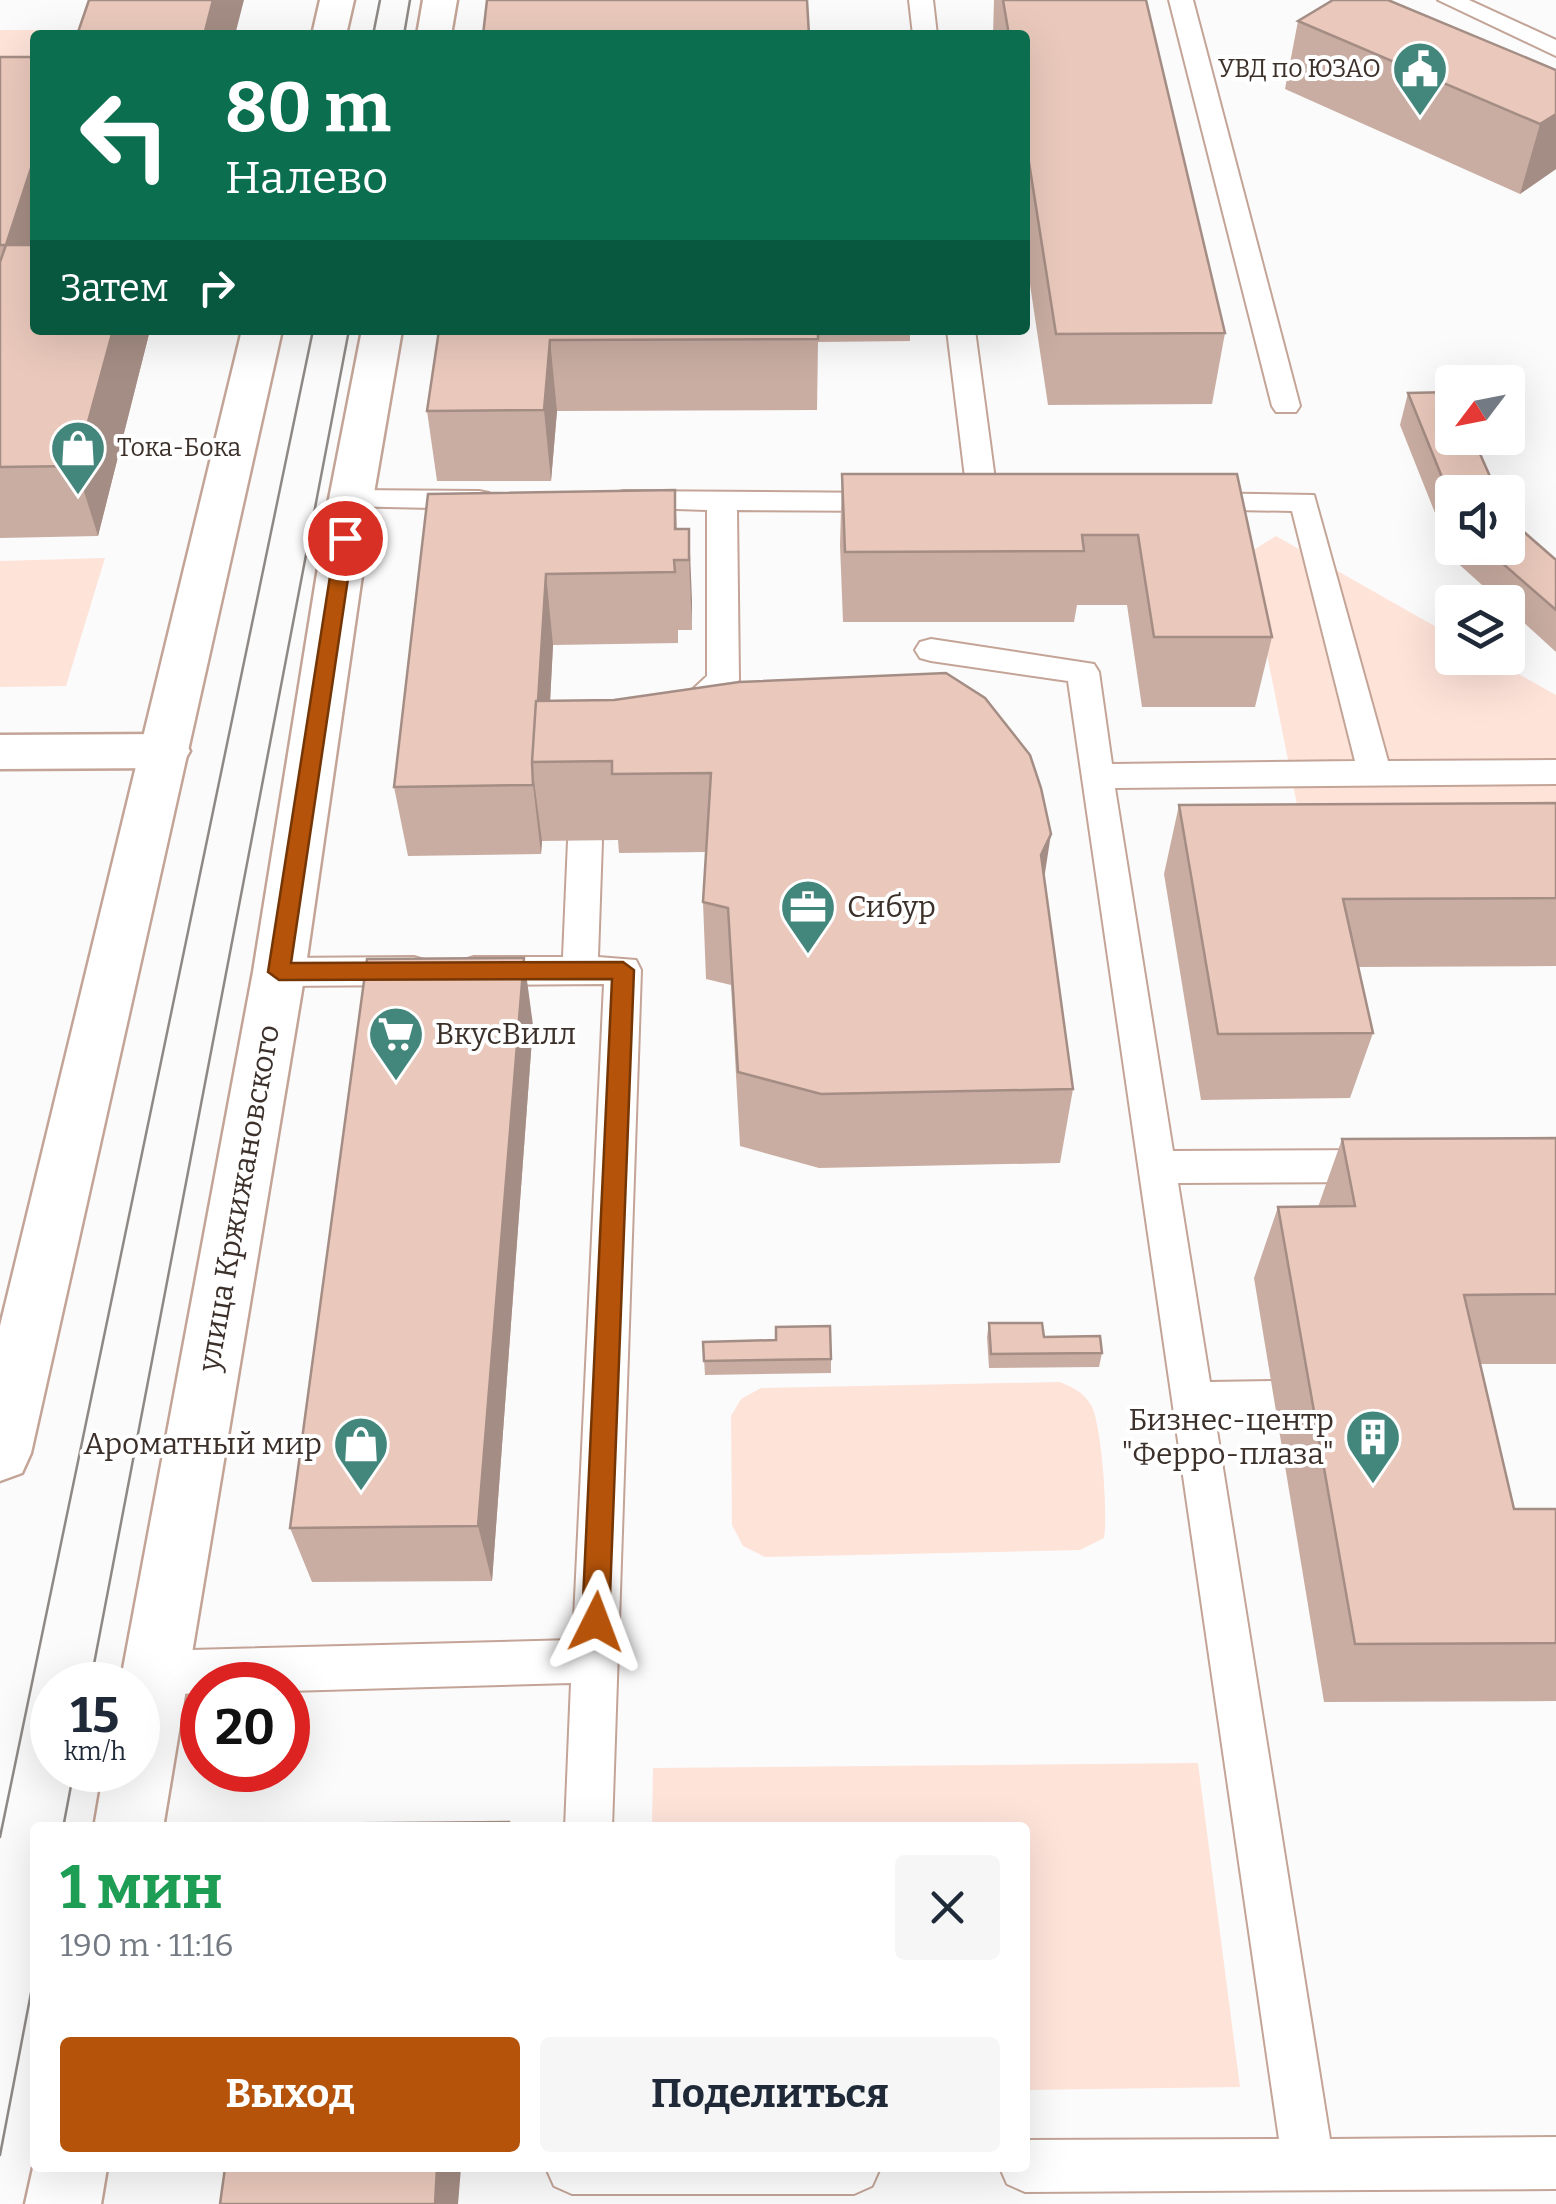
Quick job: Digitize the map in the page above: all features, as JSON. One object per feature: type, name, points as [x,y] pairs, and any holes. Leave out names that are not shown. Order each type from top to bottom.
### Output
[{"type":"street","points":[[330,30],[337,0]]},
{"type":"street","points":[[435,30],[440,0]]},
{"type":"street","points":[[0,1454],[10,1367],[166,750],[261,335]]},
{"type":"street","name":"улица Кржижановского","points":[[156,1662],[279,972],[351,499],[381,335]]},
{"type":"street","points":[[0,752],[166,750]]},
{"type":"street","name":"улица Кржижановского","points":[[129,1822],[134,1792]]},
{"type":"street","points":[[62,2204],[68,2172]]},
{"type":"lane","points":[[921,0],[924,30]]},
{"type":"lane","points":[[1181,0],[1286,406]]},
{"type":"lane","points":[[1450,0],[1556,50]]},
{"type":"lane","points":[[963,335],[983,502]]},
{"type":"lane","points":[[351,499],[514,500]]},
{"type":"lane","points":[[590,500],[1020,502]]},
{"type":"lane","points":[[656,736],[723,680],[722,500]]},
{"type":"lane","points":[[1172,502],[1304,502],[1375,773]]},
{"type":"lane","points":[[931,650],[1083,672],[1308,2164]]},
{"type":"lane","points":[[1097,776],[1556,772]]},
{"type":"lane","points":[[580,970],[585,841]]},
{"type":"lane","points":[[279,972],[623,970],[588,1822]]},
{"type":"lane","points":[[1156,1167],[1416,1166]]},
{"type":"lane","points":[[1192,1400],[1275,1400]]},
{"type":"lane","points":[[160,1673],[594,1660]]},
{"type":"lane","points":[[1030,2166],[1556,2163]]},
{"type":"shaded area","points":[[0,30],[30,30],[30,55],[21,80],[0,80]]},
{"type":"shaded area","points":[[1276,536],[1435,626],[1435,675],[1520,675],[1556,695],[1556,819],[1301,825],[1247,554]]},
{"type":"shaded area","points":[[105,558],[66,686],[0,687],[0,561]]},
{"type":"shaded area","points":[[1060,1382],[1078,1391],[1091,1405],[1101,1450],[1104,1538],[1080,1550],[765,1557],[743,1546],[732,1525],[731,1416],[741,1399],[761,1388]]},
{"type":"shaded area","points":[[1198,1763],[1240,2087],[1030,2090],[1030,1822],[652,1822],[653,1768]]},
{"type":"building","points":[[89,0],[213,0],[205,30],[79,30]]},
{"type":"building","points":[[487,0],[807,0],[809,30],[484,30]]},
{"type":"building","points":[[1003,0],[1146,0],[1225,333],[1056,334],[1030,169],[1030,30],[1008,30]]},
{"type":"building","points":[[1333,0],[1388,0],[1556,70],[1556,114],[1540,124],[1298,21]]},
{"type":"building","points":[[0,57],[30,57],[30,171],[6,245],[0,245]]},
{"type":"building","points":[[6,245],[30,245],[30,335],[112,335],[76,466],[0,467],[0,262]]},
{"type":"building","points":[[438,335],[818,335],[818,339],[550,340],[544,410],[427,411]]},
{"type":"building","points":[[1435,392],[1435,455],[1481,455],[1489,475],[1441,475],[1408,393]]},
{"type":"building","points":[[842,474],[1237,474],[1272,637],[1154,637],[1138,535],[1082,535],[1084,551],[845,552]]},
{"type":"building","points":[[675,490],[675,529],[689,529],[689,560],[674,560],[675,572],[546,574],[533,785],[394,787],[428,494]]},
{"type":"building","points":[[1525,533],[1556,560],[1556,610],[1504,565],[1525,565]]},
{"type":"building","points":[[946,673],[985,698],[1030,755],[1041,788],[1051,834],[1041,855],[1073,1089],[821,1094],[738,1072],[728,908],[703,902],[711,773],[612,774],[612,761],[532,762],[536,701],[614,700],[739,682]]},
{"type":"building","points":[[1556,803],[1556,898],[1343,899],[1373,1033],[1218,1034],[1179,805]]},
{"type":"building","points":[[524,958],[478,1526],[290,1528],[367,959]]},
{"type":"building","name":"Бизнес-центр \"Ферро-плаза\"","points":[[1556,1138],[1556,1294],[1464,1295],[1514,1509],[1556,1509],[1556,1643],[1355,1644],[1278,1207],[1355,1206],[1342,1139]]},
{"type":"building","points":[[989,1323],[1042,1323],[1044,1337],[1100,1336],[1102,1353],[991,1354]]},
{"type":"building","points":[[830,1326],[831,1359],[704,1361],[703,1342],[776,1340],[776,1327]]},
{"type":"building","points":[[224,2172],[437,2172],[435,2204],[220,2204]]},
{"type":"tram line","points":[[374,30],[380,0]]},
{"type":"tram line","points":[[405,30],[410,0]]},
{"type":"tram line","points":[[0,1837],[312,335]]},
{"type":"tram line","points":[[94,1662],[348,335]]},
{"type":"tram line","points":[[64,1822],[70,1792]]},
{"type":"tram line","points":[[0,2155],[30,1998]]},
{"type":"place","name":"УВД по ЮЗАО","points":[[1420,118]]},
{"type":"place","name":"Тока-Бока","points":[[78,497]]},
{"type":"place","name":"Сибур","points":[[808,956]]},
{"type":"place","name":"ВкусВилл","points":[[396,1083]]},
{"type":"place","name":"Бизнес-центр \"Ферро-плаза\"","points":[[1373,1486]]},
{"type":"place","name":"Ароматный мир","points":[[361,1493]]},
{"type":"route","points":[[345,538],[279,972],[623,970],[596,1622]]}]
